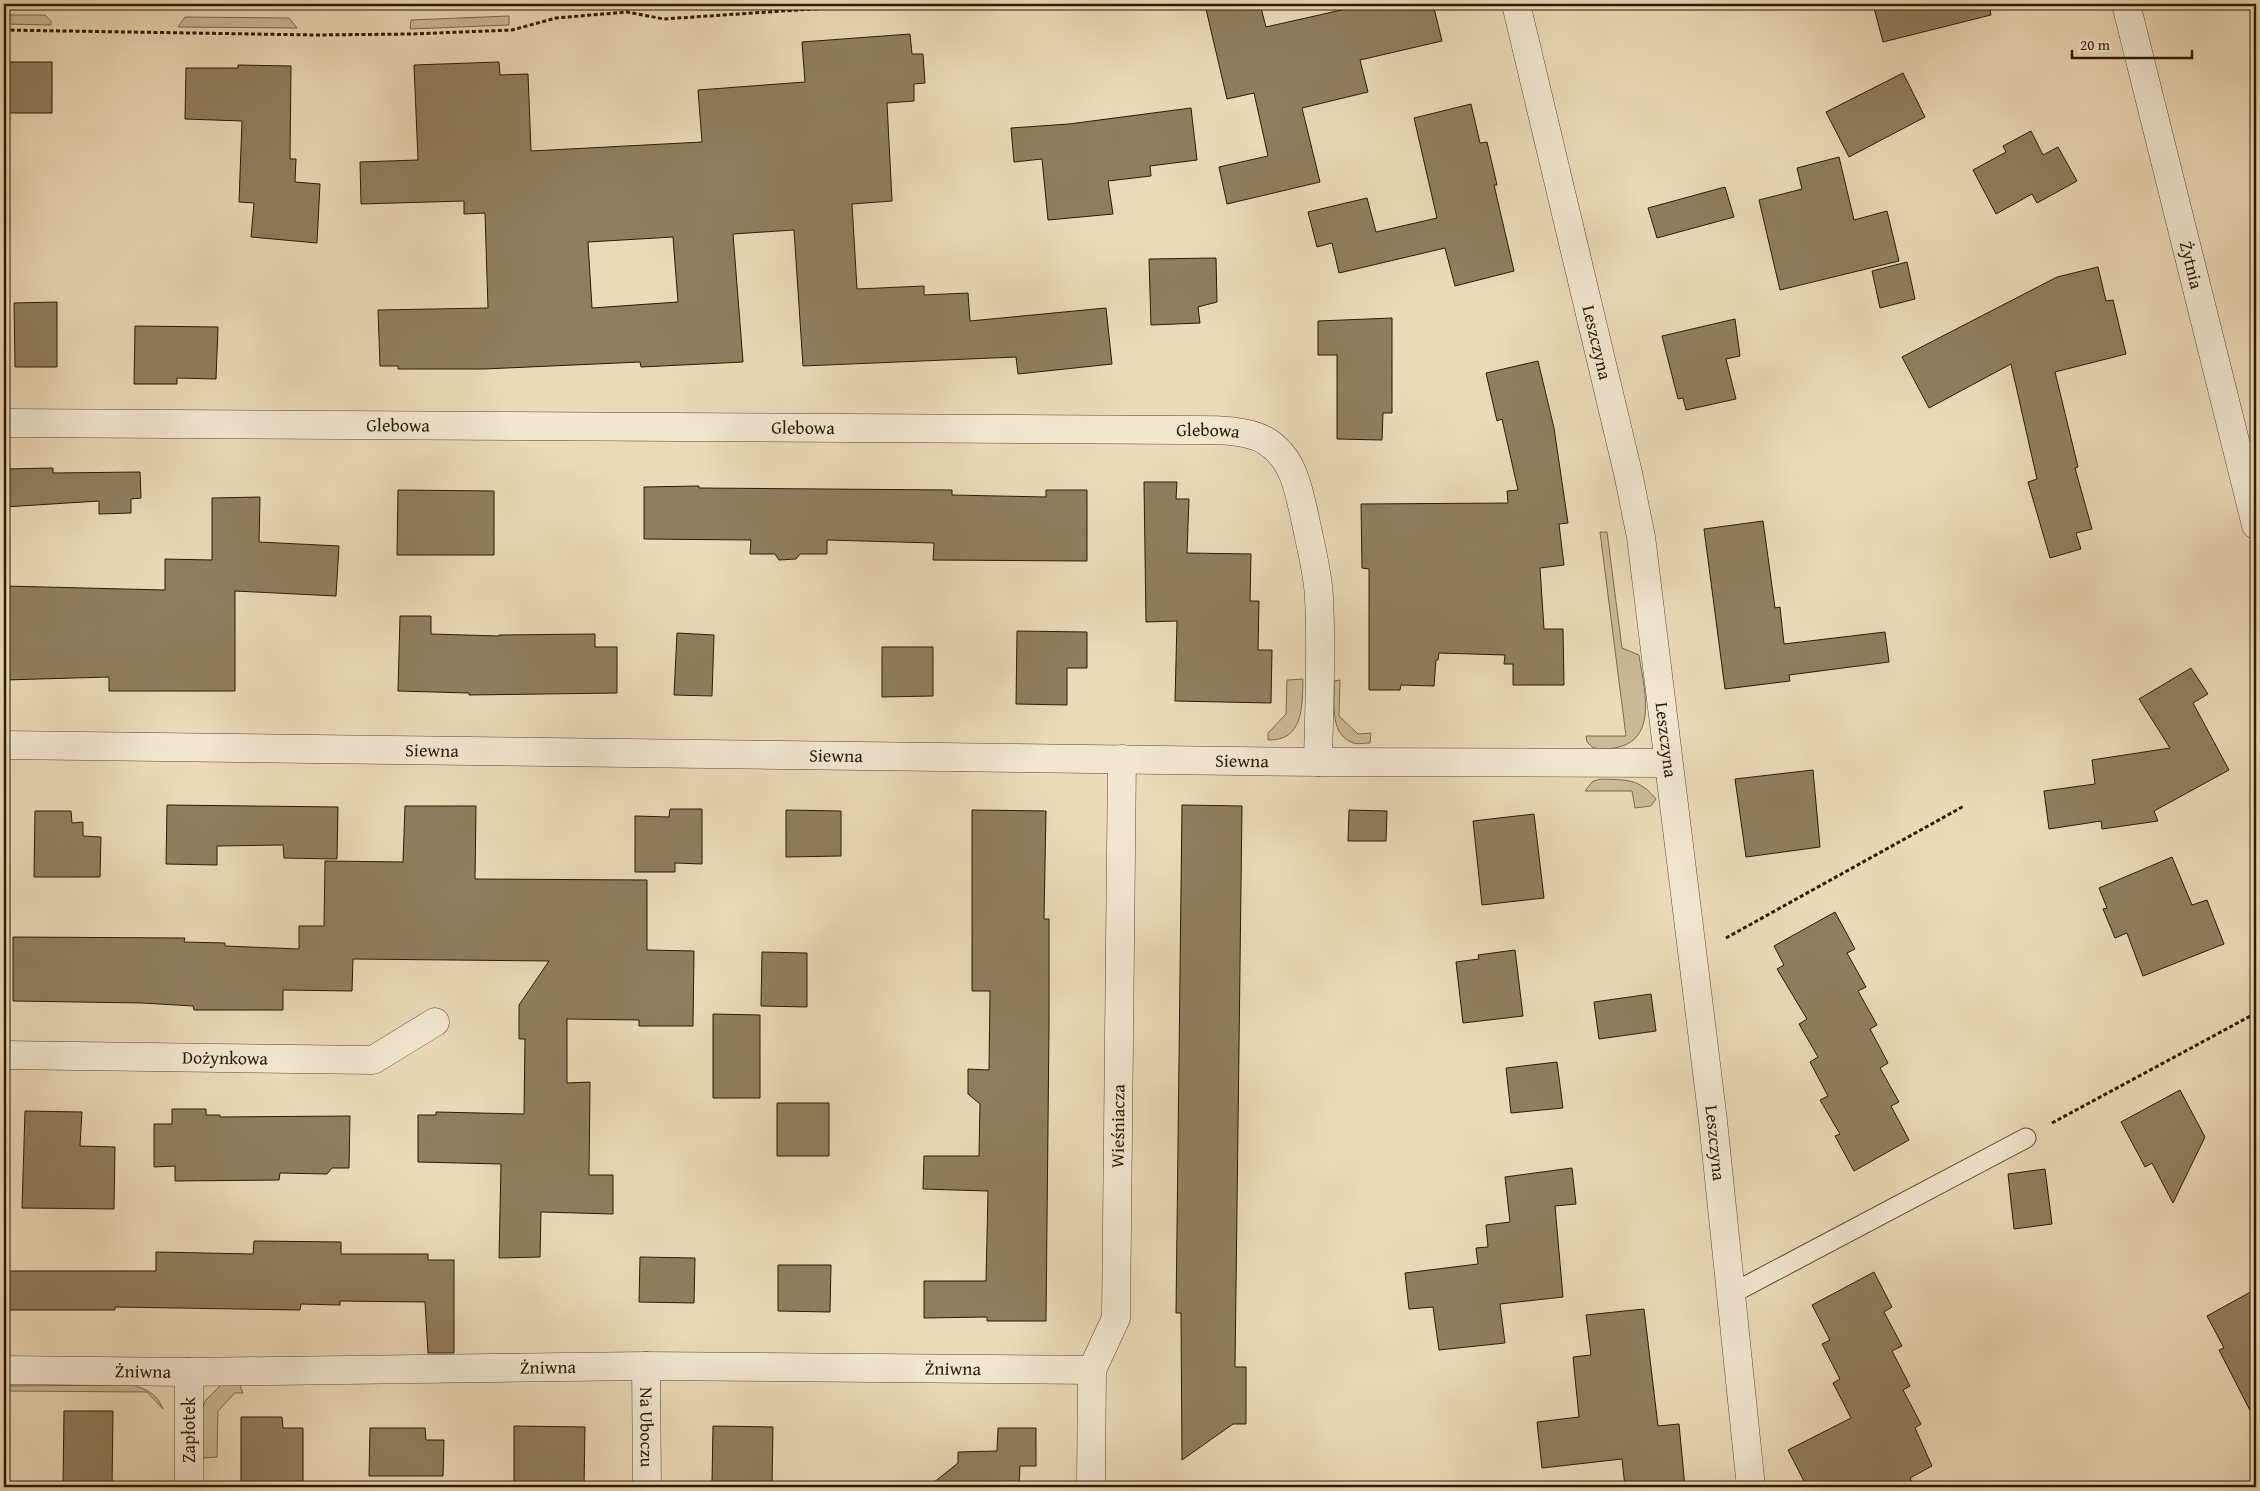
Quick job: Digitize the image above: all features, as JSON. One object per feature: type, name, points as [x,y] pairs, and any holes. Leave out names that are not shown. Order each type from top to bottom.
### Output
[{"type":"street","name":"Leszczyna","points":[[1516,4],[1628,473],[1641,537],[1714,1121],[1751,1487]]},
{"type":"street","name":"Żytnia","points":[[2126,4],[2256,525]]},
{"type":"street","name":"Glebowa","points":[[4,422],[1214,430],[1244,434],[1264,440],[1279,451],[1290,466],[1298,486],[1315,567],[1319,598],[1318,762]]},
{"type":"street","name":"Siewna","points":[[4,746],[1318,762],[1668,763]]},
{"type":"street","name":"Wieśniacza","points":[[1091,1487],[1092,1370],[1116,1318],[1122,759]]},
{"type":"street","name":"Dożynkowa","points":[[4,1055],[374,1060],[435,1022]]},
{"type":"street","name":"Żniwna","points":[[4,1370],[189,1372],[646,1366],[1092,1370]]},
{"type":"street","name":"Na Uboczu","points":[[646,1366],[647,1487]]},
{"type":"street","name":"Zapłotek","points":[[189,1372],[189,1487]]},
{"type":"lane","points":[[1731,1294],[2026,1138]]},
{"type":"path","points":[[4,30],[315,35],[411,34],[512,30],[556,18],[628,12],[664,19],[887,4]]},
{"type":"path","points":[[1693,951],[1723,940],[1964,806]]},
{"type":"path","points":[[2026,1138],[2256,1013]]},
{"type":"shaded area","points":[[4,15],[45,15],[51,21],[51,25],[4,24]]},
{"type":"shaded area","points":[[509,16],[509,25],[410,29],[411,20]]},
{"type":"shaded area","points":[[185,17],[289,18],[297,28],[178,27]]},
{"type":"shaded area","points":[[1600,532],[1607,532],[1622,648],[1639,655],[1646,709],[1640,733],[1632,741],[1619,747],[1605,749],[1592,747],[1587,742],[1586,736],[1626,736]]},
{"type":"shaded area","points":[[1303,679],[1301,710],[1295,728],[1289,735],[1280,739],[1268,740],[1268,733],[1286,714],[1287,680]]},
{"type":"shaded area","points":[[1340,680],[1339,716],[1358,734],[1371,733],[1370,743],[1353,743],[1344,738],[1339,731],[1336,724],[1334,706],[1334,681]]},
{"type":"shaded area","points":[[1601,779],[1631,781],[1644,787],[1656,799],[1651,806],[1635,808],[1632,791],[1585,791],[1593,781]]},
{"type":"shaded area","points":[[239,1383],[243,1393],[235,1393],[218,1411],[217,1457],[202,1458],[202,1410],[205,1401],[222,1384]]},
{"type":"shaded area","points":[[132,1385],[151,1393],[158,1399],[163,1409],[147,1392],[4,1391],[4,1386]]},
{"type":"building","points":[[1229,4],[1260,4],[1266,27],[1368,4],[1433,4],[1442,41],[1360,60],[1368,92],[1302,108],[1320,182],[1227,204],[1219,167],[1268,156],[1254,93],[1227,99],[1206,9]]},
{"type":"building","points":[[1873,4],[1989,4],[1991,15],[1883,42]]},
{"type":"building","points":[[910,34],[912,54],[923,54],[925,83],[914,84],[914,101],[887,103],[892,201],[852,204],[857,289],[924,286],[924,295],[968,293],[970,321],[1106,308],[1112,364],[1018,374],[1016,357],[803,366],[794,230],[733,234],[743,362],[641,367],[640,362],[484,369],[398,369],[398,366],[380,366],[378,310],[488,308],[485,213],[464,214],[464,201],[361,204],[360,162],[418,160],[414,65],[499,62],[500,75],[528,74],[531,151],[702,142],[698,90],[805,82],[802,42]],"holes":[[[673,237],[678,302],[592,308],[588,242]]]},
{"type":"building","points":[[4,62],[52,62],[52,113],[4,113]]},
{"type":"building","points":[[238,65],[291,66],[290,159],[296,159],[295,182],[320,184],[317,243],[251,237],[254,203],[239,202],[242,121],[185,119],[186,68],[238,68]]},
{"type":"building","points":[[1903,73],[1925,117],[1849,157],[1826,112]]},
{"type":"building","points":[[1471,104],[1480,143],[1487,142],[1497,185],[1494,185],[1514,271],[1455,286],[1445,248],[1339,273],[1332,243],[1317,247],[1308,212],[1367,198],[1376,232],[1437,218],[1414,118]]},
{"type":"building","points":[[1191,108],[1197,160],[1150,166],[1151,176],[1108,181],[1113,214],[1048,220],[1042,159],[1014,162],[1011,128],[1069,124]]},
{"type":"building","points":[[2031,131],[2043,155],[2058,147],[2077,181],[2037,203],[2032,194],[1996,214],[1973,170],[2006,152],[2003,146]]},
{"type":"building","points":[[1839,157],[1854,220],[1887,211],[1899,261],[1780,290],[1759,200],[1802,189],[1797,168]]},
{"type":"building","points":[[1725,187],[1734,217],[1657,238],[1648,208]]},
{"type":"building","points":[[1216,258],[1217,302],[1198,307],[1200,323],[1151,325],[1149,259]]},
{"type":"building","points":[[1907,262],[1915,299],[1880,308],[1872,271]]},
{"type":"building","points":[[2098,267],[2106,301],[2113,300],[2126,354],[2055,372],[2078,467],[2075,468],[2092,529],[2076,533],[2081,549],[2050,558],[2028,482],[2037,479],[2011,364],[1929,408],[1902,357],[2057,277]]},
{"type":"building","points":[[57,302],[57,367],[15,367],[14,303]]},
{"type":"building","points":[[1392,318],[1392,413],[1383,413],[1382,440],[1337,439],[1337,355],[1318,355],[1318,321]]},
{"type":"building","points":[[1735,319],[1740,356],[1726,359],[1736,399],[1686,410],[1683,398],[1678,399],[1662,336]]},
{"type":"building","points":[[135,326],[218,327],[216,379],[177,378],[177,384],[134,384]]},
{"type":"building","points":[[1538,361],[1554,428],[1568,523],[1559,524],[1564,565],[1540,568],[1544,629],[1563,629],[1564,685],[1513,685],[1513,664],[1504,664],[1505,655],[1439,653],[1438,660],[1436,660],[1434,686],[1401,685],[1400,690],[1369,690],[1369,569],[1362,568],[1361,504],[1508,503],[1507,491],[1518,490],[1502,419],[1497,421],[1486,373]]},
{"type":"building","points":[[53,468],[53,473],[140,472],[141,498],[131,499],[131,513],[99,514],[99,501],[4,507],[4,469]]},
{"type":"building","points":[[1144,482],[1177,482],[1176,499],[1189,499],[1187,553],[1251,554],[1250,601],[1259,601],[1258,650],[1272,650],[1271,703],[1175,701],[1177,621],[1146,622]]},
{"type":"building","points":[[699,486],[699,488],[952,490],[952,495],[1046,497],[1046,490],[1087,490],[1087,561],[933,560],[934,543],[827,540],[827,554],[800,554],[796,559],[779,560],[775,554],[750,554],[751,540],[644,539],[644,487]]},
{"type":"building","points":[[398,490],[494,491],[494,555],[397,555]]},
{"type":"building","points":[[260,497],[259,542],[339,546],[336,596],[235,591],[235,691],[109,691],[109,677],[4,680],[4,586],[165,590],[165,559],[212,560],[212,498]]},
{"type":"building","points":[[1763,521],[1775,608],[1780,607],[1784,644],[1885,632],[1889,662],[1789,675],[1790,681],[1725,689],[1704,529]]},
{"type":"building","points":[[400,616],[431,616],[431,634],[499,636],[595,634],[595,647],[617,647],[617,693],[469,695],[469,693],[398,691]]},
{"type":"building","points":[[1017,631],[1087,632],[1087,668],[1067,668],[1067,705],[1016,704]]},
{"type":"building","points":[[677,633],[714,635],[712,696],[674,695]]},
{"type":"building","points":[[882,647],[933,647],[933,696],[882,697]]},
{"type":"building","points":[[2191,668],[2208,694],[2193,703],[2229,770],[2154,811],[2158,821],[2102,829],[2101,821],[2049,829],[2044,791],[2095,784],[2092,760],[2170,748],[2139,699]]},
{"type":"building","points":[[1813,770],[1820,847],[1746,857],[1735,779]]},
{"type":"building","points":[[167,805],[338,807],[337,859],[284,858],[283,845],[217,846],[217,865],[166,864]]},
{"type":"building","points":[[1182,805],[1242,806],[1235,1367],[1246,1367],[1246,1424],[1233,1424],[1182,1460],[1181,1313],[1176,1313]]},
{"type":"building","points":[[405,806],[476,806],[475,879],[647,880],[647,950],[694,951],[693,1026],[639,1026],[639,1020],[567,1019],[567,1083],[590,1082],[589,1175],[613,1175],[613,1214],[541,1212],[540,1257],[499,1258],[501,1164],[418,1162],[418,1115],[436,1115],[436,1112],[524,1114],[525,1039],[519,1039],[519,1005],[549,961],[353,959],[352,991],[283,990],[283,1010],[194,1010],[193,1006],[142,1003],[13,1001],[13,937],[185,938],[184,942],[225,943],[225,946],[299,949],[299,926],[324,926],[325,861],[403,862]]},
{"type":"building","points":[[670,809],[702,809],[702,864],[675,863],[675,872],[635,872],[635,816],[669,817]]},
{"type":"building","points":[[786,810],[841,811],[841,856],[786,857]]},
{"type":"building","points":[[972,810],[1046,811],[1044,919],[1049,919],[1049,1027],[1046,1321],[987,1321],[987,1317],[924,1318],[924,1281],[986,1281],[988,1191],[923,1189],[924,1156],[979,1156],[980,1104],[968,1094],[968,1069],[989,1070],[990,991],[972,991]]},
{"type":"building","points":[[1349,810],[1387,811],[1386,841],[1348,841]]},
{"type":"building","points":[[35,811],[71,811],[72,823],[83,822],[83,836],[101,837],[100,877],[34,877]]},
{"type":"building","points":[[1534,814],[1544,898],[1482,905],[1473,821]]},
{"type":"building","points":[[2172,857],[2192,905],[2207,900],[2224,944],[2143,976],[2127,933],[2115,938],[2103,909],[2107,908],[2099,888]]},
{"type":"building","points":[[1835,912],[1855,949],[1847,953],[1866,987],[1858,991],[1877,1025],[1870,1029],[1888,1063],[1880,1068],[1899,1102],[1891,1106],[1909,1140],[1854,1171],[1835,1136],[1840,1134],[1820,1100],[1828,1096],[1810,1062],[1818,1057],[1799,1024],[1807,1019],[1777,969],[1784,965],[1774,946]]},
{"type":"building","points":[[1515,950],[1523,1016],[1463,1023],[1456,962],[1479,959],[1478,955]]},
{"type":"building","points":[[762,952],[807,953],[807,1007],[761,1006]]},
{"type":"building","points":[[1651,994],[1656,1031],[1599,1039],[1594,1002]]},
{"type":"building","points":[[713,1014],[760,1015],[760,1098],[713,1098]]},
{"type":"building","points":[[1557,1062],[1563,1108],[1511,1113],[1506,1068]]},
{"type":"building","points":[[2180,1090],[2205,1137],[2173,1203],[2152,1163],[2145,1167],[2121,1122]]},
{"type":"building","points":[[777,1103],[829,1103],[829,1156],[777,1156]]},
{"type":"building","points":[[172,1109],[206,1109],[206,1115],[220,1115],[220,1117],[350,1116],[349,1168],[332,1168],[327,1174],[280,1173],[279,1180],[175,1181],[175,1166],[154,1167],[154,1124],[172,1124]]},
{"type":"building","points":[[25,1111],[82,1112],[80,1146],[115,1147],[114,1209],[22,1208]]},
{"type":"building","points":[[1572,1168],[1576,1204],[1555,1206],[1563,1297],[1500,1304],[1505,1343],[1439,1350],[1433,1307],[1409,1309],[1405,1273],[1478,1264],[1476,1248],[1488,1247],[1486,1225],[1510,1222],[1505,1177]]},
{"type":"building","points":[[2045,1169],[2052,1224],[2014,1229],[2008,1174]]},
{"type":"building","points":[[254,1241],[341,1242],[341,1254],[428,1254],[428,1260],[454,1260],[454,1353],[428,1353],[425,1302],[340,1301],[340,1305],[301,1304],[300,1310],[115,1307],[115,1310],[4,1310],[4,1271],[156,1271],[156,1252],[253,1254]]},
{"type":"building","points":[[640,1257],[695,1258],[694,1303],[639,1302]]},
{"type":"building","points":[[778,1265],[831,1265],[830,1312],[778,1311]]},
{"type":"building","points":[[1874,1272],[1892,1307],[1884,1312],[1902,1346],[1892,1351],[1910,1386],[1903,1390],[1921,1424],[1915,1428],[1932,1466],[1910,1478],[1915,1487],[1807,1487],[1788,1450],[1851,1418],[1833,1383],[1840,1379],[1822,1344],[1830,1340],[1812,1305]]},
{"type":"building","points":[[2256,1289],[2256,1422],[2219,1350],[2224,1348],[2207,1316]]},
{"type":"building","points":[[1644,1309],[1658,1426],[1679,1424],[1685,1487],[1625,1487],[1622,1459],[1542,1468],[1537,1422],[1579,1417],[1573,1357],[1591,1355],[1586,1315]]},
{"type":"building","points":[[64,1411],[113,1411],[112,1487],[63,1487]]},
{"type":"building","points":[[241,1417],[282,1417],[283,1428],[303,1428],[303,1487],[241,1487]]},
{"type":"building","points":[[514,1426],[585,1427],[584,1487],[514,1487]]},
{"type":"building","points":[[713,1426],[773,1427],[772,1484],[712,1483]]},
{"type":"building","points":[[370,1428],[425,1428],[426,1440],[444,1440],[443,1476],[369,1476]]},
{"type":"building","points":[[998,1428],[1036,1428],[1036,1466],[1020,1466],[1019,1487],[928,1487],[958,1463],[958,1452],[997,1451]]}]
